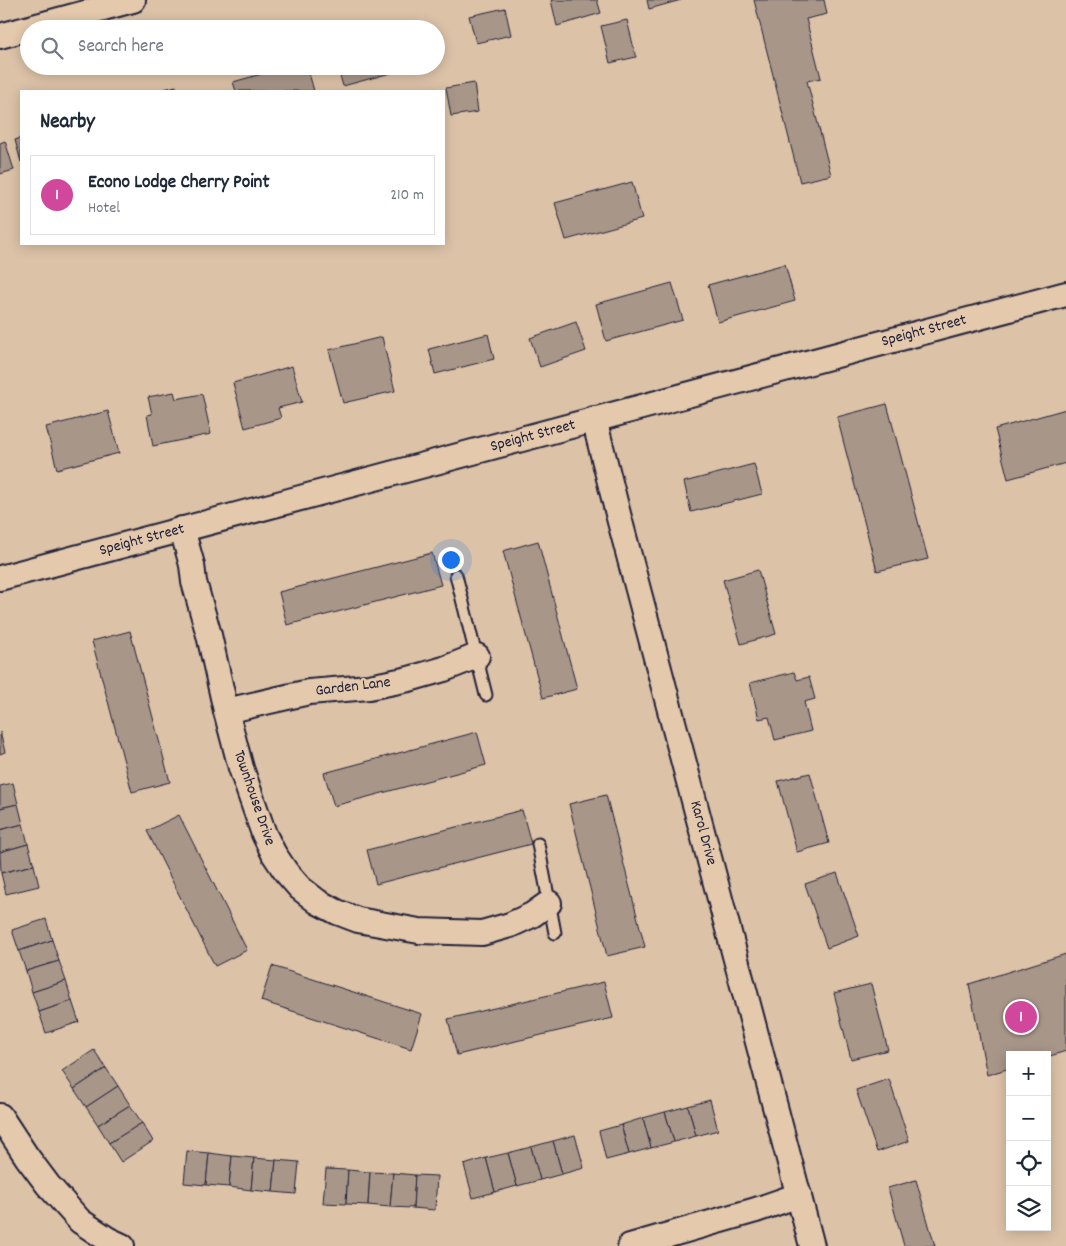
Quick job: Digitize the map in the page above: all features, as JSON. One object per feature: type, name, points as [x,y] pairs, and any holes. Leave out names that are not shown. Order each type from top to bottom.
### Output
[{"type":"street","points":[[59,20],[133,0]]},
{"type":"street","points":[[0,36],[20,31]]},
{"type":"street","name":"Speight Street","points":[[0,578],[1066,294]]},
{"type":"street","name":"Karol Drive","points":[[594,419],[620,524],[812,1246]]},
{"type":"street","name":"Townhouse Drive","points":[[182,529],[241,768],[264,834],[274,854],[300,888],[318,902],[358,920],[419,931],[482,933],[510,925],[532,915],[549,903]]},
{"type":"street","name":"Garden Lane","points":[[226,711],[309,692],[369,686],[410,679],[444,669],[477,656]]},
{"type":"street","points":[[0,1116],[48,1185],[80,1221],[107,1239],[122,1246]]},
{"type":"street","points":[[630,1246],[756,1210],[799,1195]]},
{"type":"lane","points":[[456,575],[486,695]]},
{"type":"lane","points":[[538,844],[555,933]]},
{"type":"building","points":[[551,0],[597,0],[601,13],[557,26]]},
{"type":"building","points":[[647,0],[681,0],[649,9]]},
{"type":"building","points":[[754,0],[824,0],[827,14],[806,19],[821,78],[807,81],[831,175],[800,182]]},
{"type":"building","points":[[505,8],[511,35],[476,43],[469,16]]},
{"type":"building","points":[[627,20],[636,57],[610,63],[601,26]]},
{"type":"building","points":[[258,75],[310,75],[314,90],[236,90],[233,82]]},
{"type":"building","points":[[340,75],[383,75],[343,86]]},
{"type":"building","points":[[474,83],[478,112],[451,116],[446,88]]},
{"type":"building","points":[[176,86],[177,90],[160,90]]},
{"type":"building","points":[[20,138],[20,158],[15,140]]},
{"type":"building","points":[[5,141],[14,170],[0,174],[0,143]]},
{"type":"building","points":[[632,182],[642,219],[566,240],[555,203]]},
{"type":"building","points":[[785,264],[795,301],[718,322],[708,285]]},
{"type":"building","points":[[672,283],[683,320],[606,341],[596,304]]},
{"type":"building","points":[[576,322],[586,351],[540,367],[530,338]]},
{"type":"building","points":[[488,334],[494,359],[435,374],[429,349]]},
{"type":"building","points":[[382,337],[395,391],[343,403],[329,350]]},
{"type":"building","points":[[292,366],[302,402],[278,408],[281,418],[245,428],[233,383]]},
{"type":"building","points":[[174,392],[176,399],[202,394],[211,434],[153,446],[147,415],[152,414],[148,397]]},
{"type":"building","points":[[887,404],[928,559],[877,571],[837,417]]},
{"type":"building","points":[[1066,409],[1066,463],[1008,479],[995,429]]},
{"type":"building","points":[[108,411],[119,453],[57,469],[46,427]]},
{"type":"building","points":[[754,464],[762,494],[691,512],[684,482]]},
{"type":"building","points":[[538,541],[577,689],[543,698],[503,551]]},
{"type":"building","points":[[432,553],[441,585],[287,625],[279,592]]},
{"type":"building","points":[[758,570],[776,634],[741,644],[723,580]]},
{"type":"building","points":[[130,631],[170,782],[132,792],[92,641]]},
{"type":"building","points":[[794,672],[797,680],[809,677],[815,699],[804,702],[811,731],[775,740],[769,717],[759,719],[750,683]]},
{"type":"building","points":[[0,732],[5,752],[0,754]]},
{"type":"building","points":[[477,732],[486,765],[334,806],[324,773]]},
{"type":"building","points":[[810,773],[829,843],[797,852],[778,781]]},
{"type":"building","points":[[13,783],[18,804],[0,808],[0,786]]},
{"type":"building","points":[[606,795],[645,947],[607,956],[569,804]]},
{"type":"building","points":[[18,804],[23,824],[0,830],[0,808]]},
{"type":"building","points":[[522,810],[531,844],[376,884],[367,850]]},
{"type":"building","points":[[179,815],[247,950],[215,966],[147,831]]},
{"type":"building","points":[[23,824],[28,844],[0,852],[0,830]]},
{"type":"building","points":[[28,844],[34,865],[1,873],[0,852]]},
{"type":"building","points":[[34,865],[39,886],[6,894],[1,873]]},
{"type":"building","points":[[837,873],[859,936],[827,948],[805,884]]},
{"type":"building","points":[[46,919],[52,940],[19,951],[12,930]]},
{"type":"building","points":[[52,940],[59,961],[26,971],[19,951]]},
{"type":"building","points":[[1066,954],[1066,1051],[1051,1056],[1051,1051],[1006,1051],[1006,1069],[987,1075],[969,984]]},
{"type":"building","points":[[59,961],[66,981],[32,992],[26,971]]},
{"type":"building","points":[[272,966],[422,1014],[411,1049],[261,1001]]},
{"type":"building","points":[[66,981],[72,1001],[39,1012],[32,992]]},
{"type":"building","points":[[604,982],[613,1018],[457,1055],[448,1019]]},
{"type":"building","points":[[871,984],[888,1050],[851,1059],[834,993]]},
{"type":"building","points":[[72,1001],[79,1022],[46,1033],[39,1012]]},
{"type":"building","points":[[94,1050],[106,1068],[74,1089],[62,1071]]},
{"type":"building","points":[[106,1068],[118,1086],[86,1107],[74,1089]]},
{"type":"building","points":[[889,1079],[909,1141],[877,1152],[856,1090]]},
{"type":"building","points":[[118,1086],[130,1105],[98,1125],[86,1107]]},
{"type":"building","points":[[710,1100],[718,1130],[696,1136],[688,1106]]},
{"type":"building","points":[[130,1105],[142,1123],[109,1143],[98,1125]]},
{"type":"building","points":[[688,1106],[696,1136],[674,1142],[665,1112]]},
{"type":"building","points":[[665,1112],[674,1142],[651,1148],[643,1118]]},
{"type":"building","points":[[643,1118],[651,1148],[629,1154],[621,1125]]},
{"type":"building","points":[[142,1123],[153,1141],[121,1162],[109,1143]]},
{"type":"building","points":[[621,1125],[629,1154],[606,1160],[599,1131]]},
{"type":"building","points":[[575,1135],[584,1168],[562,1174],[553,1141]]},
{"type":"building","points":[[553,1141],[562,1174],[540,1180],[531,1147]]},
{"type":"building","points":[[531,1147],[540,1180],[517,1186],[508,1153]]},
{"type":"building","points":[[187,1151],[209,1153],[206,1185],[184,1183]]},
{"type":"building","points":[[209,1153],[232,1156],[229,1187],[206,1185]]},
{"type":"building","points":[[508,1153],[517,1186],[495,1192],[486,1158]]},
{"type":"building","points":[[232,1156],[254,1158],[251,1190],[229,1187]]},
{"type":"building","points":[[254,1158],[276,1160],[273,1192],[251,1190]]},
{"type":"building","points":[[486,1158],[495,1192],[473,1198],[464,1165]]},
{"type":"building","points":[[276,1160],[299,1162],[296,1194],[273,1192]]},
{"type":"building","points":[[326,1169],[348,1170],[346,1204],[323,1203]]},
{"type":"building","points":[[348,1170],[370,1172],[368,1205],[346,1204]]},
{"type":"building","points":[[370,1172],[393,1173],[390,1207],[368,1205]]},
{"type":"building","points":[[393,1173],[415,1175],[413,1208],[390,1207]]},
{"type":"building","points":[[415,1175],[437,1176],[435,1210],[413,1208]]},
{"type":"building","points":[[916,1180],[935,1246],[904,1246],[888,1188]]},
{"type":"place","name":"Econo Lodge Cherry Point","points":[[1021,1017]]}]
